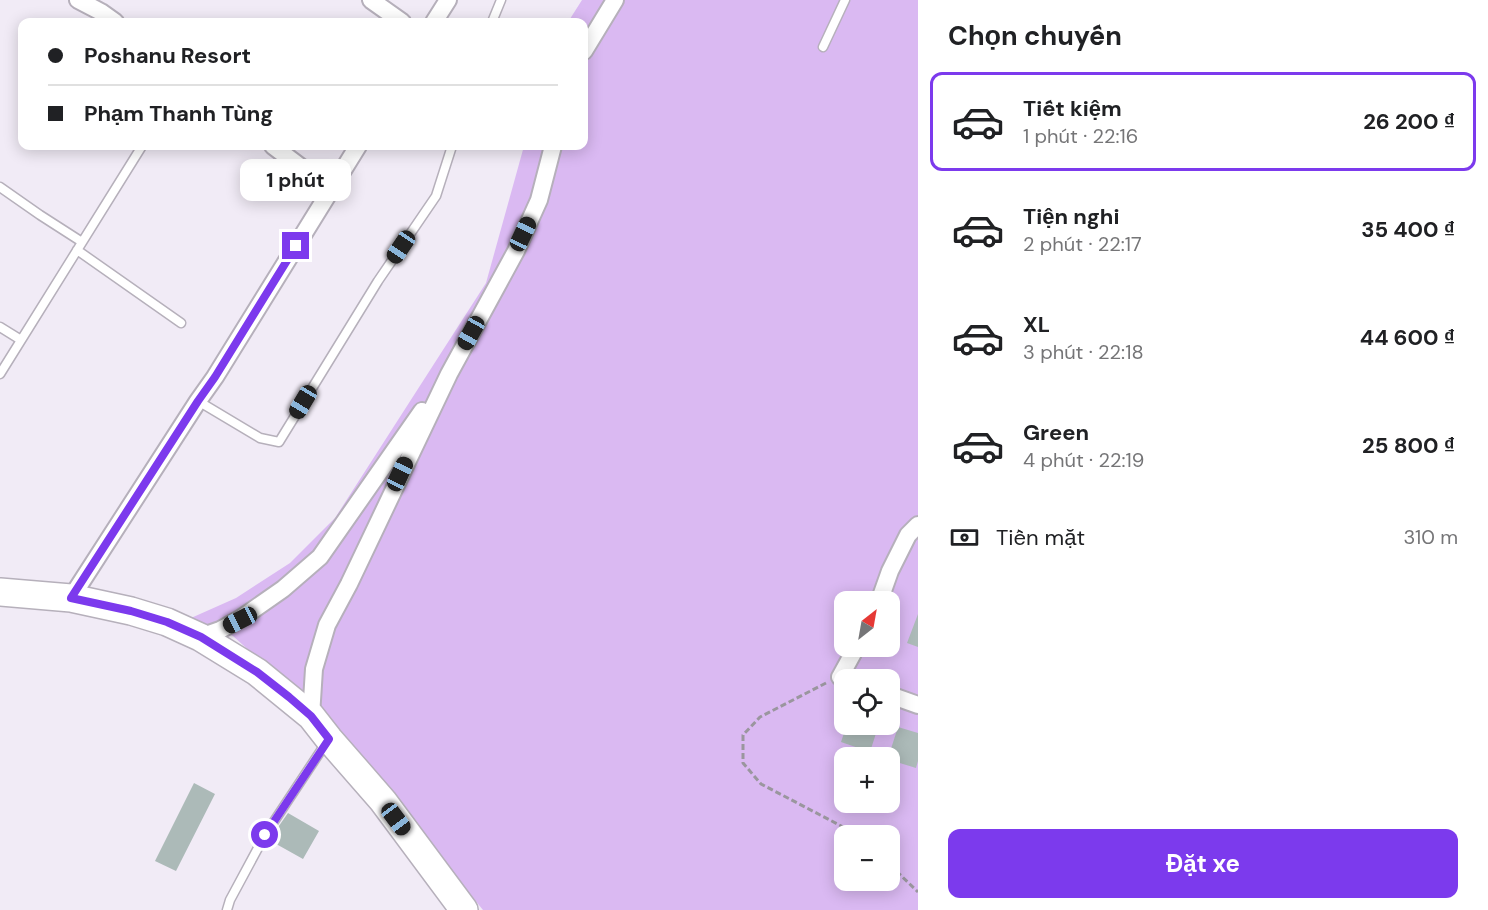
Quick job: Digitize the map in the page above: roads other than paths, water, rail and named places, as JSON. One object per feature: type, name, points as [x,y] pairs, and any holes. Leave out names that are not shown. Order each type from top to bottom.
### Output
[{"type":"main road","points":[[0,592],[71,598],[131,611],[167,622],[201,637],[257,672],[311,716],[383,801],[464,910]]},
{"type":"street","points":[[78,0],[109,18]]},
{"type":"street","points":[[371,0],[396,18]]},
{"type":"street","points":[[437,18],[448,0]]},
{"type":"street","points":[[588,44],[615,0]]},
{"type":"street","points":[[278,150],[331,190]]},
{"type":"street","points":[[71,598],[215,377],[356,150]]},
{"type":"street","points":[[311,716],[314,669],[327,626],[449,374],[516,251],[539,200],[552,150]]},
{"type":"street","points":[[201,637],[240,620],[283,589],[320,557],[449,374]]},
{"type":"street","points":[[883,591],[908,535],[918,525]]},
{"type":"street","points":[[900,699],[918,705]]},
{"type":"lane","points":[[494,18],[501,0]]},
{"type":"lane","points":[[823,47],[845,0]]},
{"type":"lane","points":[[0,374],[140,150]]},
{"type":"lane","points":[[198,401],[260,438],[279,442],[378,281],[436,196],[451,150]]},
{"type":"lane","points":[[0,187],[82,242]]},
{"type":"lane","points":[[77,250],[181,323]]},
{"type":"lane","points":[[0,327],[21,340]]},
{"type":"lane","points":[[227,910],[230,900],[265,835],[329,739]]}]
